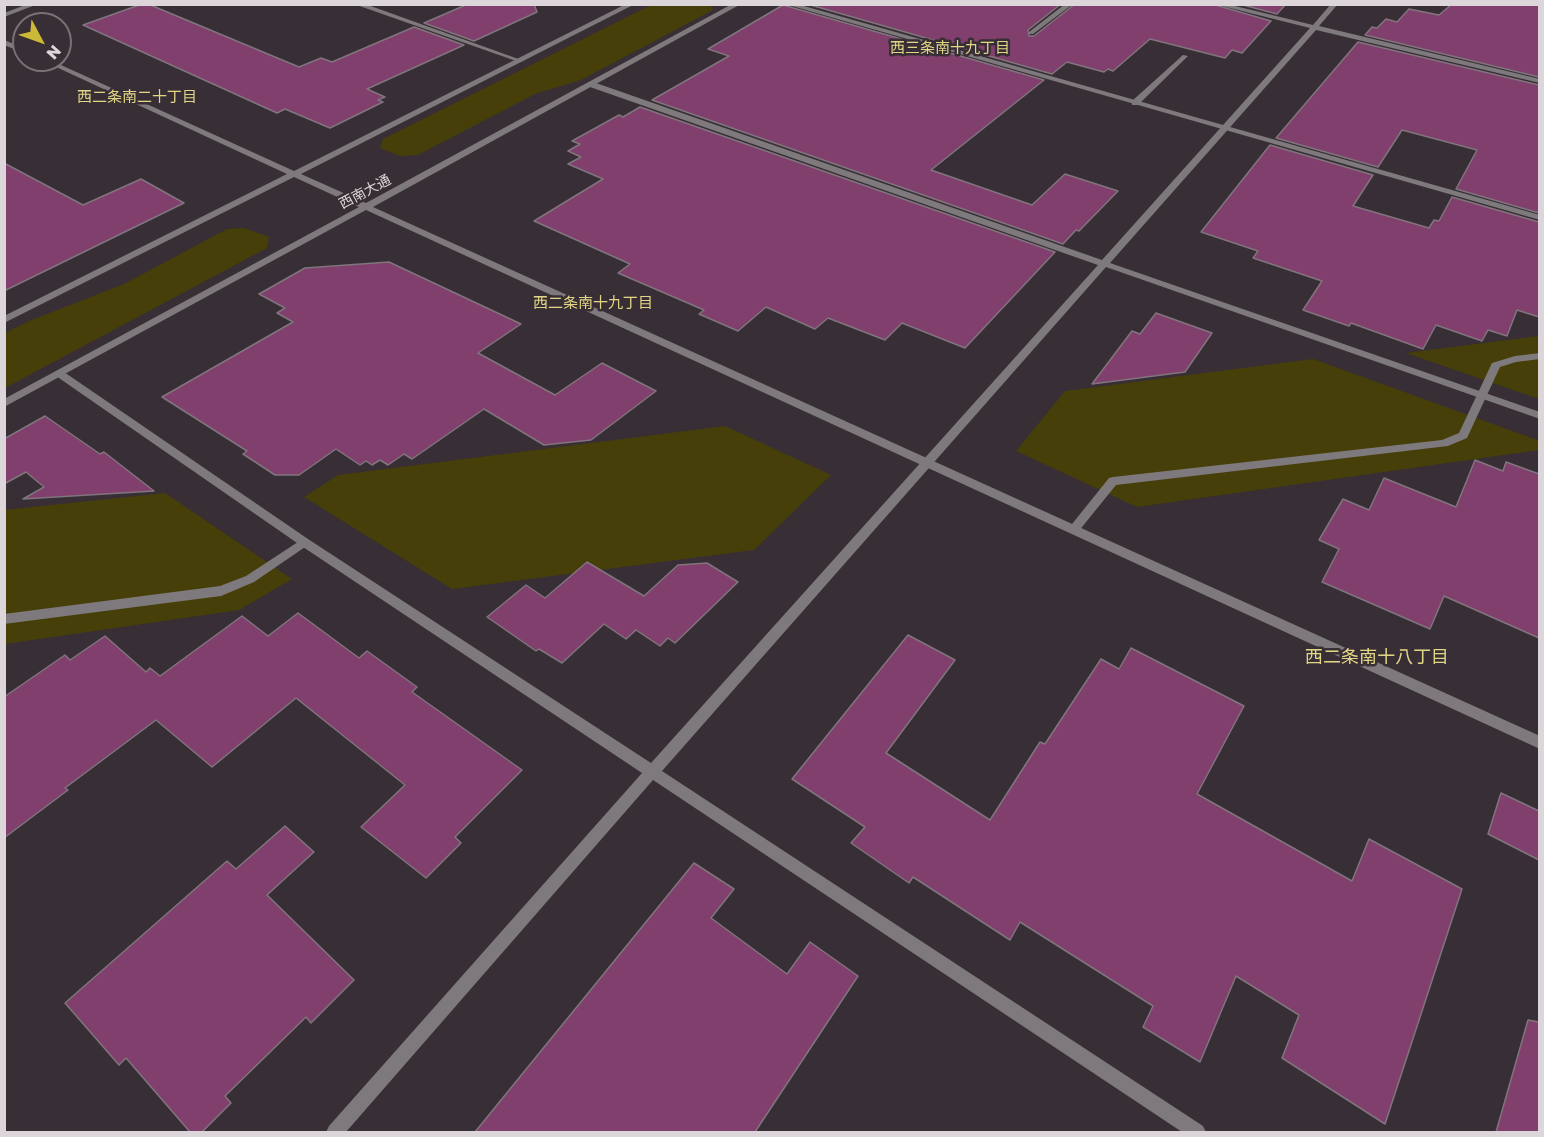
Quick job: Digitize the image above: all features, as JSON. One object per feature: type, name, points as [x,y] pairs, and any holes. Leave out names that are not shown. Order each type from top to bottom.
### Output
[{"type":"street","points":[[4,15],[35,4]]},
{"type":"street","points":[[357,4],[521,61]]},
{"type":"street","points":[[4,320],[632,4]]},
{"type":"street","name":"西南大通","points":[[4,405],[738,4]]},
{"type":"street","points":[[788,4],[1539,218]]},
{"type":"street","points":[[1031,33],[1070,4]]},
{"type":"street","points":[[1217,4],[1539,81]]},
{"type":"street","points":[[335,1132],[1335,4]]},
{"type":"street","points":[[1135,103],[1185,56]]},
{"type":"street","points":[[71,72],[1539,743]]},
{"type":"street","points":[[593,85],[1539,416]]},
{"type":"street","points":[[1074,529],[1113,481],[1444,442],[1463,435],[1496,365],[1515,359],[1539,356]]},
{"type":"street","points":[[60,374],[304,542],[1197,1132]]},
{"type":"street","points":[[4,619],[221,591],[250,579],[304,542]]},
{"type":"shaded area","points":[[653,4],[710,5],[713,10],[581,80],[535,94],[418,155],[400,156],[380,148],[383,139]]},
{"type":"shaded area","points":[[244,228],[269,237],[267,248],[5,388],[5,333],[29,321],[124,284],[227,229]]},
{"type":"shaded area","points":[[1539,336],[1539,399],[1406,353]]},
{"type":"shaded area","points":[[1313,359],[1540,441],[1539,450],[1137,507],[1016,451],[1065,391]]},
{"type":"shaded area","points":[[725,426],[831,475],[754,550],[452,589],[304,497],[338,475]]},
{"type":"shaded area","points":[[165,493],[292,579],[239,610],[5,644],[4,510]]},
{"type":"building","points":[[142,4],[148,4],[299,67],[321,58],[332,62],[414,27],[464,45],[367,89],[385,97],[378,100],[383,102],[330,128],[285,109],[277,113],[83,25]]},
{"type":"building","points":[[468,4],[534,4],[537,12],[474,41],[424,23]]},
{"type":"building","points":[[807,4],[1061,4],[1028,30],[1029,36],[1034,36],[1075,4],[1212,4],[1271,21],[1242,53],[1232,50],[1225,58],[1150,39],[1113,71],[1108,69],[1104,72],[1067,62],[1052,74]]},
{"type":"building","points":[[1239,4],[1286,4],[1277,14]]},
{"type":"building","points":[[1452,4],[1539,4],[1539,77],[1365,35],[1372,27],[1377,28],[1386,19],[1397,22],[1409,9],[1439,15]]},
{"type":"building","points":[[783,5],[1044,80],[931,170],[1032,205],[1065,174],[1118,191],[1063,244],[652,100],[729,56],[708,49]]},
{"type":"building","points":[[1358,42],[1539,85],[1539,213],[1456,189],[1477,150],[1402,130],[1378,167],[1276,138]]},
{"type":"building","points":[[640,107],[1055,252],[965,348],[902,323],[885,340],[828,318],[815,329],[766,307],[738,331],[699,314],[704,310],[618,273],[630,264],[534,221],[603,179],[568,164],[581,157],[568,151],[580,144],[572,141],[619,115],[623,117]]},
{"type":"building","points":[[1270,145],[1373,175],[1353,206],[1429,228],[1434,220],[1439,221],[1452,197],[1539,222],[1539,317],[1517,310],[1507,336],[1488,330],[1482,341],[1436,325],[1423,349],[1351,323],[1349,326],[1303,310],[1322,281],[1253,258],[1258,251],[1201,232]]},
{"type":"building","points":[[4,163],[83,205],[141,179],[184,203],[4,291]]},
{"type":"building","points":[[389,262],[521,324],[478,353],[555,395],[602,363],[656,391],[591,440],[544,445],[484,409],[412,459],[404,454],[388,465],[380,460],[372,465],[366,461],[360,465],[336,449],[299,475],[275,475],[243,454],[247,451],[162,397],[293,322],[277,313],[285,308],[259,294],[305,268]]},
{"type":"building","points":[[1156,313],[1212,333],[1185,372],[1092,384],[1132,331],[1140,334]]},
{"type":"building","points":[[45,416],[100,454],[104,452],[154,491],[23,499],[44,487],[26,472],[4,484],[4,439]]},
{"type":"building","points":[[1475,460],[1503,471],[1506,462],[1539,474],[1539,638],[1444,596],[1430,629],[1322,582],[1339,549],[1319,540],[1343,499],[1369,510],[1384,478],[1456,507]]},
{"type":"building","points":[[587,562],[644,596],[678,565],[707,563],[738,582],[675,643],[668,638],[660,646],[636,630],[626,639],[604,624],[562,663],[539,649],[536,651],[487,617],[526,585],[545,598]]},
{"type":"building","points":[[298,613],[359,658],[367,651],[417,687],[412,692],[522,770],[455,837],[461,843],[426,878],[361,827],[405,785],[296,698],[212,767],[156,720],[65,788],[68,790],[4,838],[4,697],[65,655],[70,660],[105,636],[146,672],[150,668],[160,676],[242,616],[268,636]]},
{"type":"building","points":[[908,635],[955,660],[886,753],[990,820],[1040,742],[1045,744],[1101,659],[1119,669],[1131,648],[1244,706],[1197,794],[1352,881],[1369,839],[1462,889],[1385,1124],[1282,1058],[1299,1015],[1236,976],[1200,1062],[1143,1027],[1153,1006],[1020,922],[1010,940],[913,877],[909,883],[851,843],[865,827],[792,779]]},
{"type":"building","points":[[1501,793],[1539,811],[1539,860],[1488,834]]},
{"type":"building","points":[[285,826],[314,852],[267,895],[354,980],[311,1023],[306,1017],[225,1096],[231,1103],[202,1132],[190,1132],[126,1058],[119,1065],[65,1003],[227,861],[236,869]]},
{"type":"building","points":[[694,863],[734,889],[711,918],[787,974],[810,942],[858,976],[755,1132],[475,1132]]},
{"type":"building","points":[[1528,1020],[1539,1022],[1539,1132],[1496,1132]]},
{"type":"district","name":"西三条南十九丁目","points":[[950,48]]},
{"type":"district","name":"西二条南二十丁目","points":[[137,97]]},
{"type":"district","name":"西二条南十九丁目","points":[[593,303]]},
{"type":"district","name":"西二条南十八丁目","points":[[1377,657]]}]
